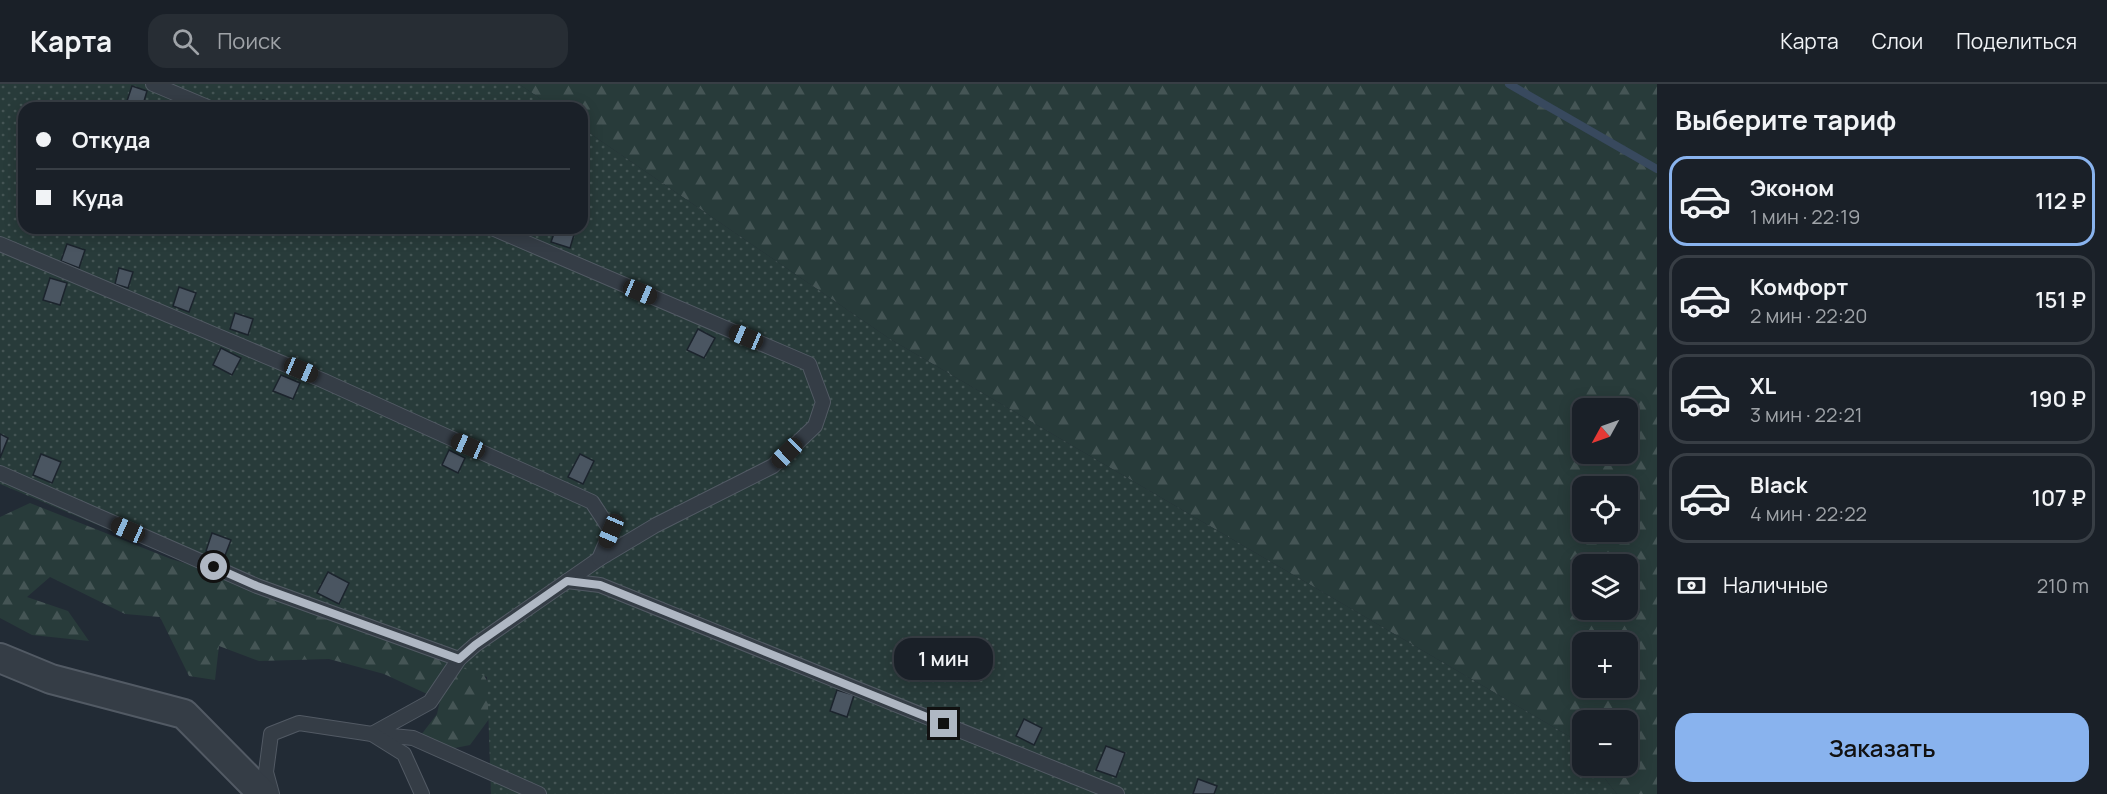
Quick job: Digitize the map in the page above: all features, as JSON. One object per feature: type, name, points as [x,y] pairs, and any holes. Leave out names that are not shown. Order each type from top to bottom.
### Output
[{"type":"street","points":[[0,658],[51,679],[184,714],[263,794]]},
{"type":"lane","points":[[153,84],[196,102]]},
{"type":"lane","points":[[372,734],[430,702],[459,659],[475,645],[599,559],[656,525],[773,466],[815,426],[823,402],[809,364],[506,234]]},
{"type":"lane","points":[[0,244],[322,380],[592,502],[611,531],[599,559]]},
{"type":"lane","points":[[0,473],[257,586],[459,659]]},
{"type":"lane","points":[[567,581],[600,585],[1117,794]]},
{"type":"lane","points":[[272,794],[266,772],[271,734],[299,723],[413,738],[539,794]]},
{"type":"lane","points":[[372,734],[404,754],[422,794]]},
{"type":"green space","points":[[0,84],[519,84],[545,102],[18,102],[18,234],[588,234],[588,132],[890,339],[1572,738],[1572,776],[1603,776],[1617,794],[491,794],[487,677],[267,596],[0,484]]},
{"type":"green space","points":[[519,84],[1657,84],[1657,794],[1617,794],[1603,776],[1638,776],[1638,710],[1572,710],[1572,738],[890,339],[588,132],[588,102],[545,102]]},
{"type":"green space","points":[[30,503],[171,559],[362,616],[481,670],[500,704],[470,745],[440,751],[421,735],[437,714],[440,700],[384,674],[329,659],[259,661],[219,646],[215,680],[189,676],[160,617],[125,614],[50,577],[27,597],[68,611],[89,641],[32,635],[0,618],[0,517]]},
{"type":"building","points":[[132,86],[147,91],[144,102],[127,102]]},
{"type":"building","points":[[554,234],[574,234],[570,248],[551,242]]},
{"type":"building","points":[[67,244],[85,250],[79,268],[61,261]]},
{"type":"building","points":[[119,268],[133,272],[128,288],[115,284]]},
{"type":"building","points":[[50,278],[67,283],[60,305],[43,300]]},
{"type":"building","points":[[179,287],[196,293],[189,312],[173,306]]},
{"type":"building","points":[[235,313],[253,319],[248,335],[230,329]]},
{"type":"building","points":[[698,329],[715,338],[704,358],[687,350]]},
{"type":"building","points":[[221,348],[241,358],[232,375],[213,365]]},
{"type":"building","points":[[281,375],[300,383],[293,399],[273,391]]},
{"type":"building","points":[[0,434],[8,438],[0,458]]},
{"type":"building","points":[[449,450],[465,458],[458,473],[442,465]]},
{"type":"building","points":[[41,454],[61,462],[52,483],[33,475]]},
{"type":"building","points":[[580,454],[594,461],[583,484],[568,477]]},
{"type":"building","points":[[212,533],[231,540],[224,558],[206,551]]},
{"type":"building","points":[[328,572],[349,583],[339,604],[317,593]]},
{"type":"building","points":[[837,690],[854,695],[847,717],[830,711]]},
{"type":"building","points":[[1024,719],[1042,728],[1034,745],[1016,736]]},
{"type":"building","points":[[1106,746],[1125,753],[1116,777],[1096,770]]},
{"type":"building","points":[[1198,779],[1217,786],[1214,794],[1193,794]]},
{"type":"waterway","points":[[1509,84],[1657,169]]},
{"type":"route","points":[[214,567],[257,586],[459,659],[475,645],[567,581],[600,585],[944,724]]}]
